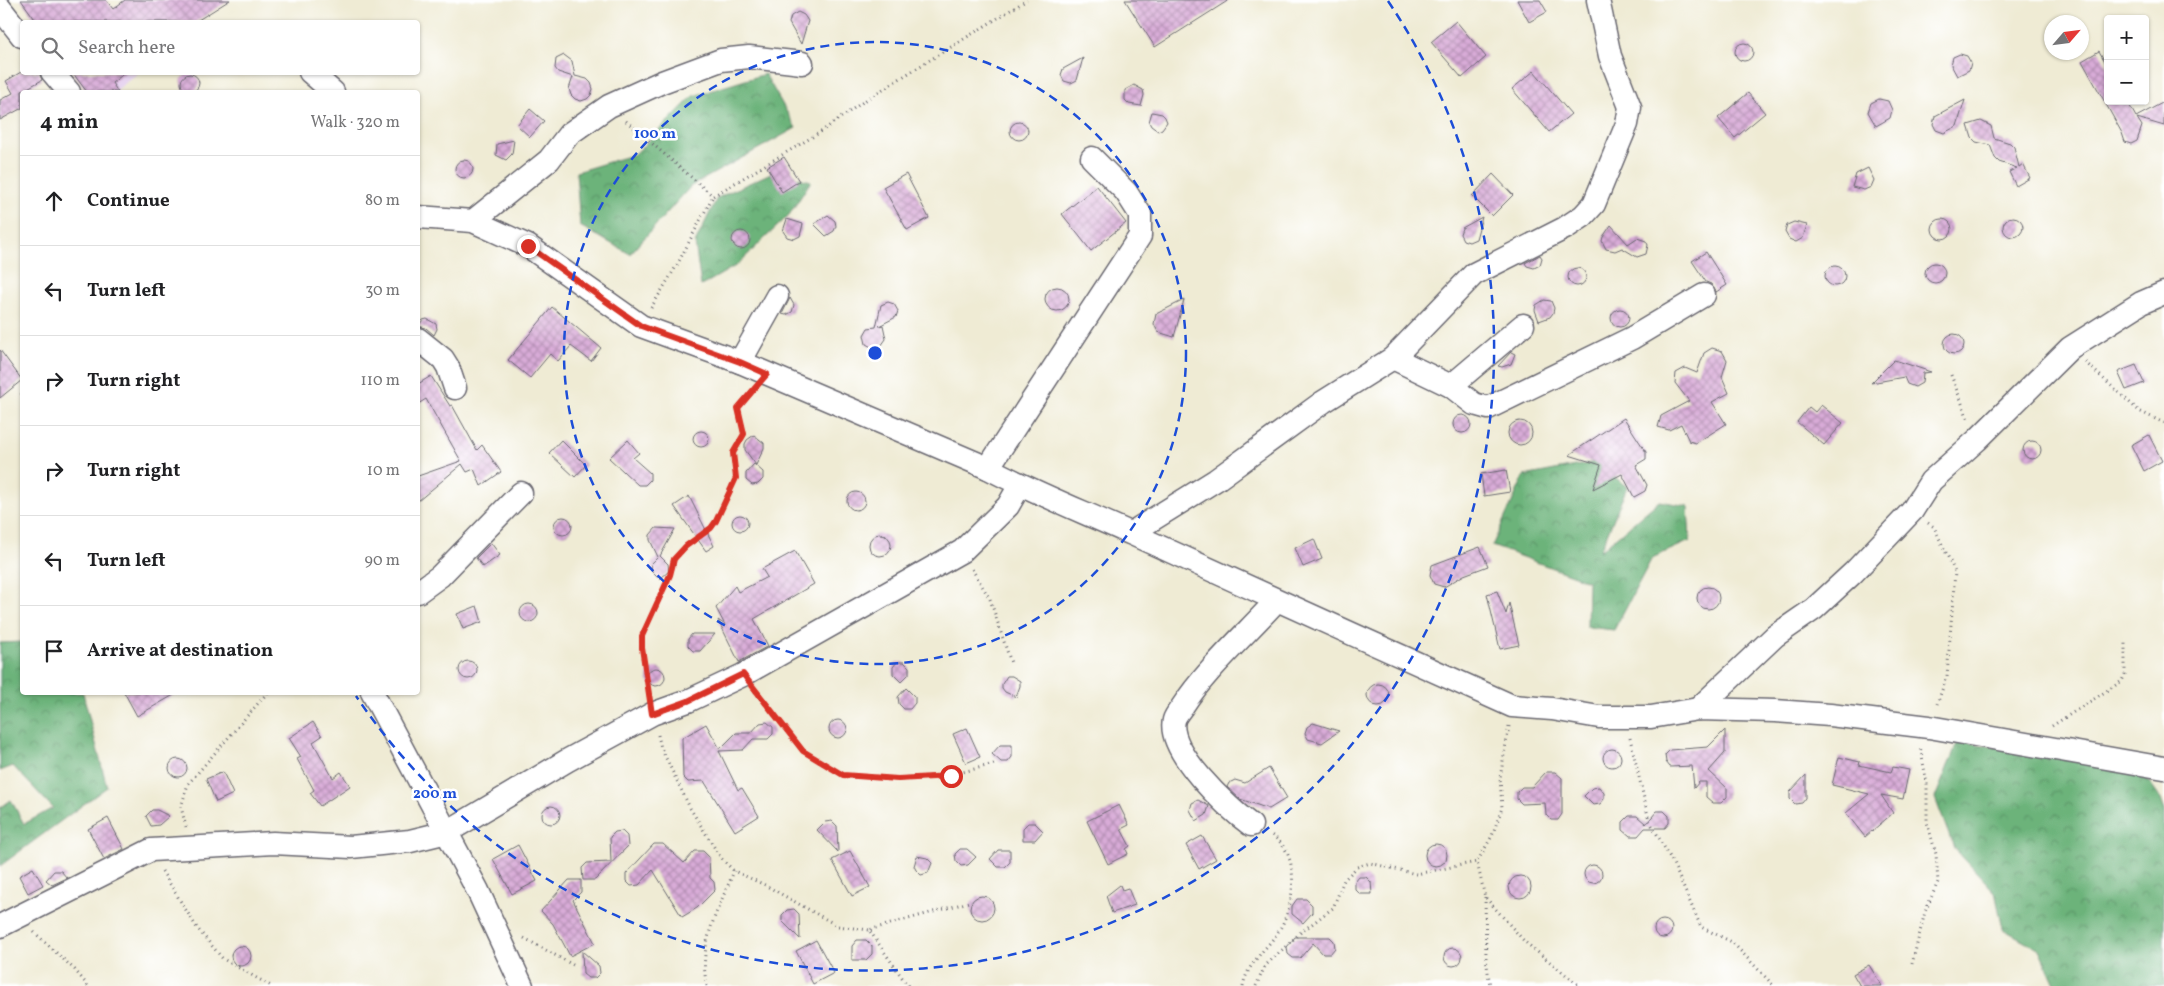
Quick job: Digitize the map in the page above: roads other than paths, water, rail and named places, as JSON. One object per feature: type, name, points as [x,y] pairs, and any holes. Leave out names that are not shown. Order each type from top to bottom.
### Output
[{"type":"street","points":[[1131,533],[1216,480],[1324,402],[1393,358],[1474,274],[1564,228],[1583,216],[1594,204],[1627,124],[1630,106],[1610,56],[1598,0]]},
{"type":"street","points":[[0,8],[20,33]]},
{"type":"street","points":[[473,221],[549,160],[569,134],[609,106],[662,82],[721,60],[749,57],[802,63]]},
{"type":"street","points":[[54,75],[66,90]]},
{"type":"street","points":[[313,75],[331,90]]},
{"type":"street","points":[[988,468],[1140,236],[1140,214],[1126,192],[1092,158]]},
{"type":"street","points":[[420,217],[473,221],[528,246],[641,326],[740,362],[988,468],[1020,485],[1131,533],[1276,601],[1512,706],[1552,709],[1599,717],[1651,717],[1698,709],[1776,711],[1923,726],[2164,768]]},
{"type":"street","points":[[1698,709],[1775,636],[1814,608],[1853,573],[1912,511],[1931,481],[1977,440],[2070,348],[2141,303],[2164,293]]},
{"type":"street","points":[[1393,358],[1451,386],[1474,404],[1488,408],[1632,338],[1704,295]]},
{"type":"street","points":[[740,362],[777,296]]},
{"type":"street","points":[[1451,386],[1523,325]]},
{"type":"street","points":[[420,341],[442,359],[448,367],[455,388]]},
{"type":"street","points":[[8,921],[151,850],[273,843],[351,846],[410,841],[447,832],[568,760],[652,714],[688,701],[743,674],[962,552],[1008,506],[1020,485]]},
{"type":"street","points":[[420,591],[440,576],[521,493]]},
{"type":"street","points":[[1251,825],[1232,811],[1193,770],[1173,734],[1174,720],[1191,694],[1276,601]]},
{"type":"street","points":[[374,695],[478,891],[522,986]]}]
